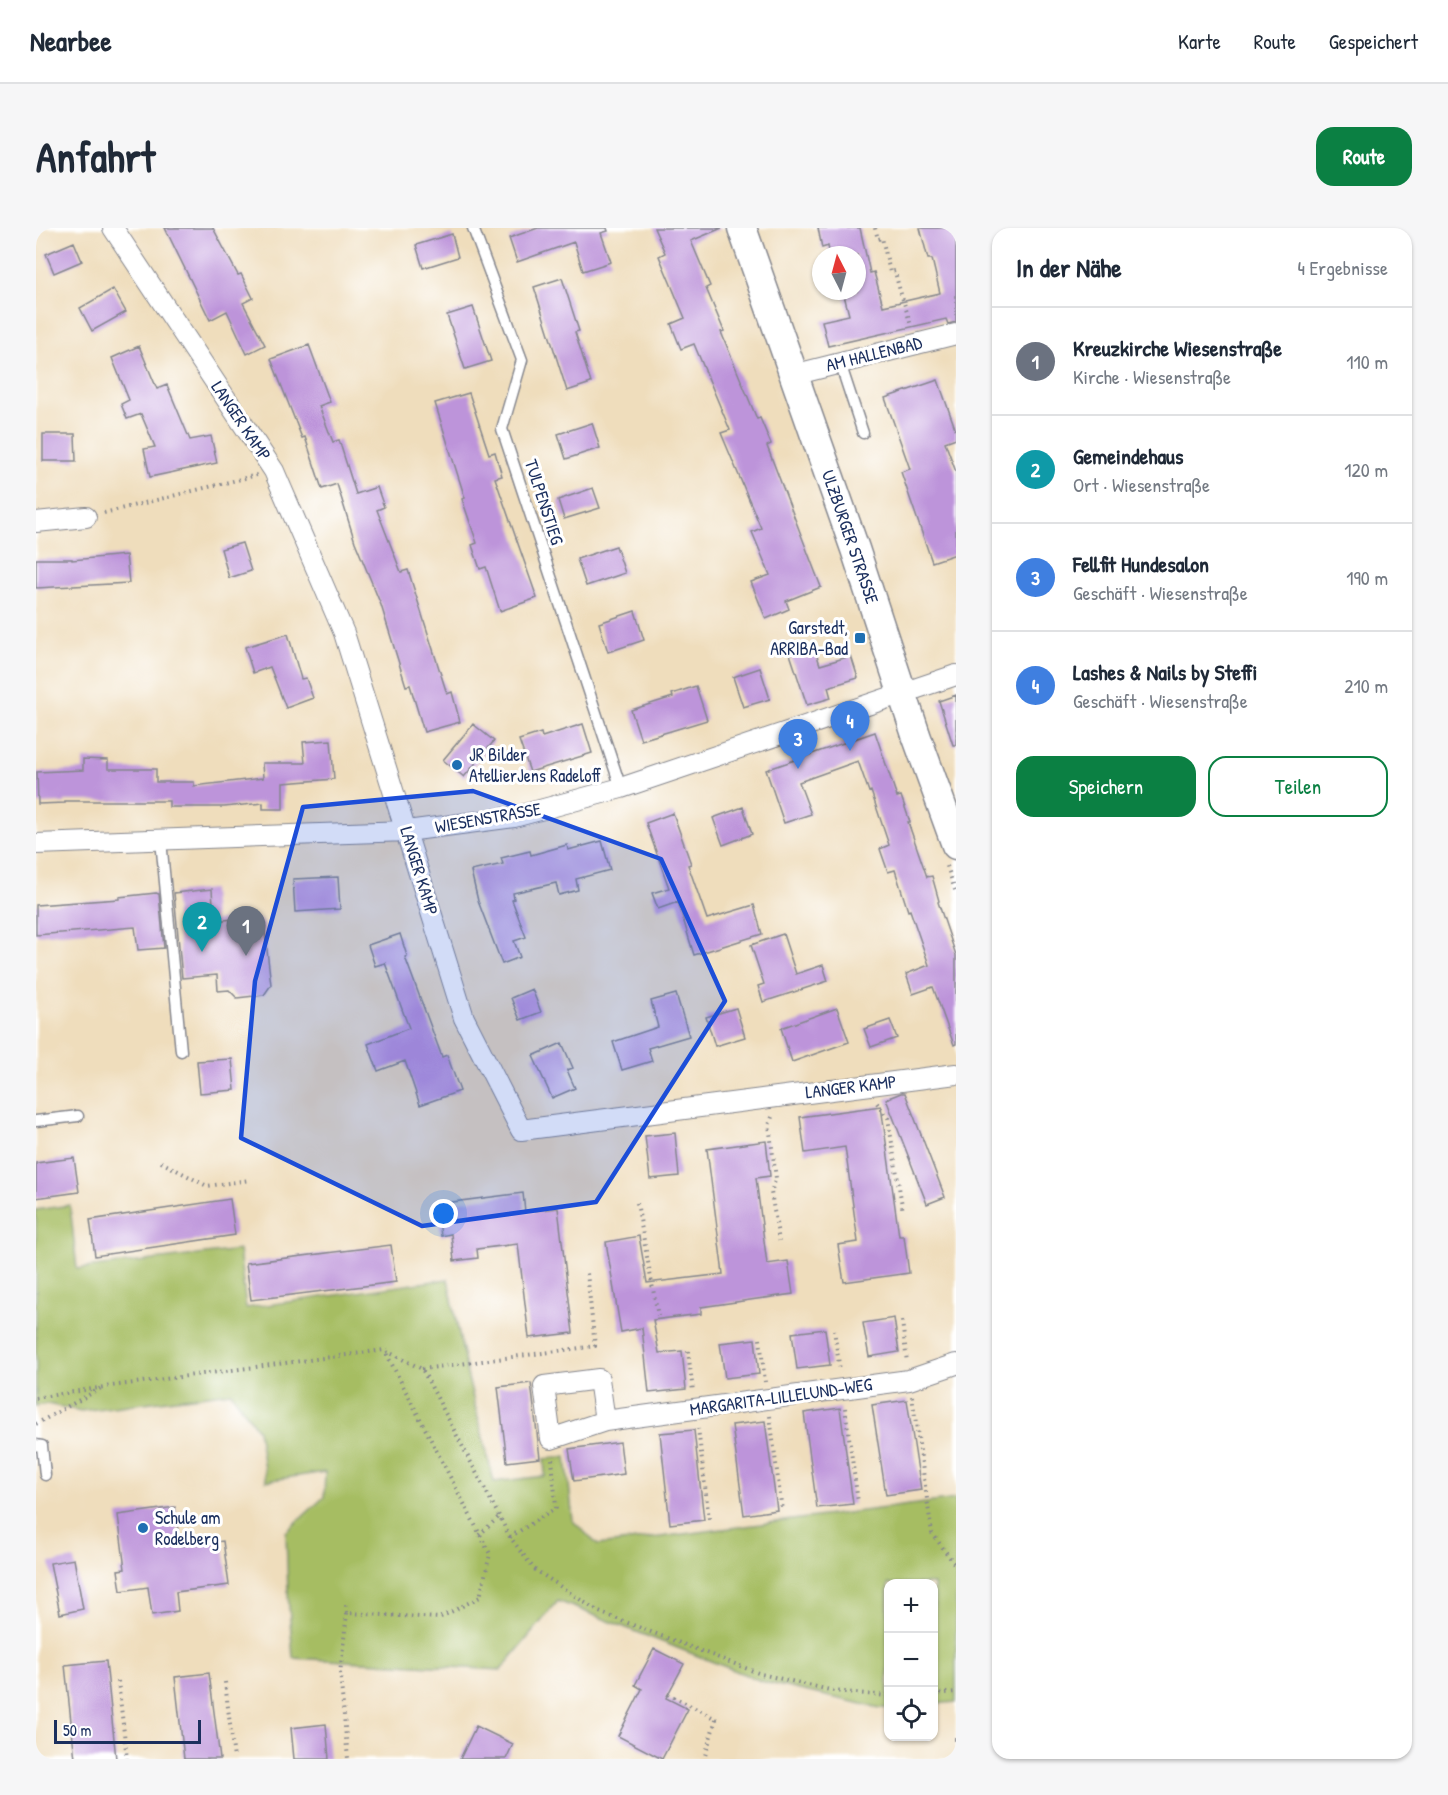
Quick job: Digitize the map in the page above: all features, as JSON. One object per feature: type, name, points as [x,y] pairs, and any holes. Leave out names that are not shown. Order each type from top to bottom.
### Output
[{"type":"main road","name":"ULZBURGER STRASSE","points":[[742,228],[956,845]]},
{"type":"street","name":"LANGER KAMP","points":[[113,228],[274,471],[344,633],[464,1018],[521,1130],[956,1074]]},
{"type":"street","name":"AM HALLENBAD","points":[[793,375],[956,334]]},
{"type":"street","points":[[36,522],[86,517]]},
{"type":"street","name":"WIESENSTRASSE","points":[[36,844],[407,831],[514,817],[621,788],[956,675]]},
{"type":"street","name":"MARGARITA-LILLELUND-WEG","points":[[550,1439],[605,1421],[909,1380],[956,1364]]},
{"type":"street","points":[[550,1439],[544,1386],[600,1379],[605,1421]]},
{"type":"lane","name":"TULPENSTIEG","points":[[473,228],[522,360],[502,429],[621,788]]},
{"type":"lane","points":[[840,363],[863,433]]},
{"type":"lane","points":[[161,840],[181,1051]]},
{"type":"lane","points":[[36,1122],[78,1116]]},
{"type":"lane","points":[[36,1445],[42,1446],[45,1475]]},
{"type":"path","points":[[875,228],[878,239],[882,238],[890,273],[894,271],[902,301],[906,306],[915,344]]},
{"type":"path","points":[[86,517],[274,471]]},
{"type":"path","points":[[865,1085],[888,1118],[903,1212]]},
{"type":"path","points":[[779,1241],[771,1192],[776,1178],[769,1125],[780,1096]]},
{"type":"path","points":[[161,1162],[207,1186],[250,1180]]},
{"type":"path","points":[[637,1203],[658,1316]]},
{"type":"path","points":[[36,1398],[384,1350],[422,1369],[595,1346],[587,1273]]},
{"type":"path","points":[[902,1322],[932,1533],[956,1566]]},
{"type":"path","points":[[834,1330],[858,1502]]},
{"type":"path","points":[[760,1339],[782,1511]]},
{"type":"path","points":[[346,1613],[439,1618],[480,1596],[490,1554],[384,1350]]},
{"type":"path","points":[[688,1351],[710,1519]]},
{"type":"path","points":[[422,1369],[501,1515],[510,1537],[534,1569],[599,1612],[761,1674],[834,1691],[884,1696]]},
{"type":"path","points":[[36,1424],[105,1387]]},
{"type":"path","points":[[510,1537],[556,1508],[550,1439]]},
{"type":"path","points":[[479,1535],[501,1515]]},
{"type":"path","points":[[346,1605],[340,1673],[348,1759]]},
{"type":"path","points":[[118,1681],[127,1759]]},
{"type":"path","points":[[225,1682],[234,1759]]},
{"type":"path","points":[[938,1694],[956,1692]]},
{"type":"path","points":[[668,1694],[716,1719],[704,1759]]},
{"type":"highlighted area","points":[[473,791],[661,859],[725,1001],[596,1202],[422,1226],[241,1138],[255,981],[303,807]]},
{"type":"green space","points":[[70,1205],[77,1269],[239,1250],[246,1308],[448,1279],[467,1374],[494,1482],[545,1476],[544,1459],[566,1457],[573,1521],[598,1545],[956,1499],[956,1702],[938,1704],[938,1579],[884,1579],[884,1708],[764,1682],[558,1601],[501,1670],[293,1658],[286,1532],[324,1497],[325,1472],[266,1481],[258,1430],[231,1392],[81,1411],[47,1404],[36,1406],[36,1210]]},
{"type":"building","points":[[165,228],[213,228],[253,298],[243,303],[265,345],[247,354],[227,311],[210,320]]},
{"type":"building","points":[[538,228],[607,228],[608,231],[601,233],[611,262],[583,271],[574,242],[517,262],[509,238]]},
{"type":"building","points":[[654,228],[722,228],[691,241],[710,286],[706,288],[724,331],[721,332],[757,419],[760,418],[771,444],[767,446],[821,587],[786,601],[789,609],[766,619],[751,582],[770,575],[752,532],[761,528],[721,433],[730,430],[694,344],[681,349],[671,324],[685,318],[659,256],[665,253]]},
{"type":"building","points":[[818,228],[860,228],[864,246],[822,246]]},
{"type":"building","points":[[920,228],[956,228],[956,322],[948,324],[946,319],[828,346],[822,321],[849,315],[845,300],[866,300],[866,255],[870,273],[874,272],[883,306],[940,293],[932,259],[928,259]]},
{"type":"building","points":[[452,234],[458,257],[423,268],[416,245]]},
{"type":"building","points":[[74,242],[82,261],[54,273],[46,254]]},
{"type":"building","points":[[562,278],[579,331],[575,332],[591,383],[567,391],[534,287]]},
{"type":"building","points":[[113,289],[126,312],[92,331],[80,308]]},
{"type":"building","points":[[473,307],[491,361],[465,369],[447,315]]},
{"type":"building","points":[[309,345],[330,402],[319,406],[333,442],[339,440],[356,494],[377,487],[384,507],[377,510],[401,572],[408,570],[447,694],[452,692],[460,722],[424,732],[410,685],[406,686],[381,605],[355,542],[337,484],[322,489],[305,437],[302,438],[271,359]]},
{"type":"building","points":[[139,346],[157,389],[167,385],[190,440],[211,436],[217,463],[150,477],[144,449],[155,447],[141,414],[127,419],[121,404],[129,400],[112,358]]},
{"type":"building","points":[[938,380],[956,431],[956,438],[945,442],[956,472],[956,554],[932,562],[901,472],[910,469],[885,398]]},
{"type":"building","points":[[469,393],[489,454],[495,452],[502,476],[495,478],[537,598],[500,611],[486,567],[480,569],[472,545],[477,543],[435,403]]},
{"type":"building","points":[[592,423],[600,448],[566,459],[558,434]]},
{"type":"building","points":[[43,434],[75,434],[76,461],[43,461]]},
{"type":"building","points":[[593,488],[600,508],[564,519],[558,500]]},
{"type":"building","points":[[242,543],[251,571],[229,578],[221,549]]},
{"type":"building","points":[[616,546],[625,573],[586,586],[577,559]]},
{"type":"building","points":[[126,555],[129,583],[36,588],[36,559],[72,560]]},
{"type":"building","points":[[635,611],[644,640],[608,652],[599,623]]},
{"type":"building","points":[[288,634],[301,679],[306,678],[313,698],[286,708],[270,667],[253,673],[245,647]]},
{"type":"building","points":[[814,646],[820,665],[851,656],[858,678],[828,687],[831,698],[807,705],[790,654]]},
{"type":"building","points":[[760,668],[770,699],[743,707],[733,677]]},
{"type":"building","points":[[696,686],[707,720],[641,740],[631,710],[673,697],[672,694]]},
{"type":"building","points":[[956,695],[956,745],[953,745],[939,701]]},
{"type":"building","points":[[473,724],[494,741],[464,777],[443,760]]},
{"type":"building","points":[[583,724],[592,753],[530,772],[519,740],[541,733],[542,737]]},
{"type":"building","points":[[875,732],[897,797],[901,796],[927,877],[932,876],[938,902],[956,955],[956,1044],[954,1045],[933,987],[913,994],[906,974],[929,965],[895,870],[888,872],[880,849],[889,845],[871,791],[869,792],[858,761],[799,782],[811,814],[784,823],[766,770]]},
{"type":"building","points":[[331,740],[334,779],[283,783],[283,809],[263,809],[263,803],[224,807],[169,807],[169,801],[65,801],[65,803],[38,804],[37,772],[83,770],[83,759],[108,760],[108,769],[156,769],[156,782],[194,782],[194,786],[263,778],[262,763],[305,763],[303,742]]},
{"type":"building","points":[[743,807],[752,834],[723,845],[713,818]]},
{"type":"building","points":[[673,813],[707,919],[754,905],[762,934],[694,955],[678,902],[658,909],[652,893],[669,888],[646,823]]},
{"type":"building","points":[[602,841],[610,870],[576,879],[578,890],[559,895],[556,883],[513,893],[514,899],[512,900],[526,937],[514,941],[520,957],[502,964],[478,901],[471,871],[503,864],[501,858],[530,851],[531,855],[567,845],[568,850]]},
{"type":"building","points":[[338,877],[340,909],[295,912],[293,879]]},
{"type":"building","points":[[212,889],[214,921],[255,917],[264,924],[271,985],[264,995],[237,998],[229,990],[218,991],[217,975],[182,978],[174,893]]},
{"type":"building","points":[[159,894],[164,948],[138,950],[135,927],[36,935],[36,905],[119,899],[119,897]]},
{"type":"building","points":[[400,934],[407,956],[405,957],[442,1057],[447,1055],[460,1091],[420,1105],[405,1061],[378,1071],[368,1044],[409,1028],[385,963],[375,966],[368,945]]},
{"type":"building","points":[[783,934],[796,974],[823,965],[828,981],[763,1002],[758,986],[764,984],[751,945]]},
{"type":"building","points":[[532,989],[541,1012],[520,1020],[511,998]]},
{"type":"building","points":[[676,994],[689,1036],[648,1048],[652,1061],[622,1070],[613,1042],[658,1027],[651,1001]]},
{"type":"building","points":[[736,1008],[745,1037],[715,1046],[706,1017]]},
{"type":"building","points":[[837,1008],[849,1042],[792,1062],[781,1028]]},
{"type":"building","points":[[890,1020],[897,1038],[871,1047],[864,1029]]},
{"type":"building","points":[[562,1043],[573,1068],[567,1070],[575,1088],[552,1098],[533,1056]]},
{"type":"building","points":[[232,1059],[235,1090],[200,1093],[197,1061]]},
{"type":"building","points":[[905,1093],[945,1197],[927,1204],[886,1099]]},
{"type":"building","points":[[881,1106],[899,1236],[904,1236],[909,1273],[844,1282],[838,1245],[858,1242],[845,1147],[805,1153],[800,1117]]},
{"type":"building","points":[[675,1133],[679,1176],[650,1179],[645,1136]]},
{"type":"building","points":[[766,1141],[770,1176],[756,1178],[767,1264],[788,1261],[793,1294],[701,1307],[701,1314],[653,1320],[659,1353],[682,1351],[686,1389],[649,1393],[642,1328],[621,1332],[606,1242],[639,1236],[647,1283],[723,1274],[707,1149]]},
{"type":"building","points":[[74,1158],[79,1192],[36,1198],[36,1163]]},
{"type":"building","points":[[523,1193],[525,1212],[558,1208],[573,1333],[529,1338],[518,1244],[477,1249],[478,1258],[454,1261],[451,1234],[441,1236],[437,1204]]},
{"type":"building","points":[[230,1199],[235,1235],[95,1256],[90,1220]]},
{"type":"building","points":[[391,1245],[396,1282],[251,1300],[246,1263]]},
{"type":"building","points":[[894,1318],[899,1352],[869,1357],[863,1323]]},
{"type":"building","points":[[825,1329],[830,1365],[797,1369],[792,1333]]},
{"type":"building","points":[[755,1339],[759,1374],[725,1378],[720,1343]]},
{"type":"building","points":[[531,1383],[540,1458],[507,1462],[498,1387]]},
{"type":"building","points":[[907,1400],[921,1490],[886,1495],[872,1405]]},
{"type":"building","points":[[840,1408],[853,1504],[817,1508],[804,1413]]},
{"type":"building","points":[[765,1421],[777,1510],[744,1515],[732,1425]]},
{"type":"building","points":[[694,1430],[704,1520],[670,1524],[660,1433]]},
{"type":"building","points":[[620,1442],[624,1474],[574,1481],[569,1449]]},
{"type":"building","points":[[175,1507],[180,1546],[223,1541],[229,1585],[176,1592],[178,1611],[152,1615],[148,1587],[121,1591],[118,1570],[125,1569],[118,1515]]},
{"type":"building","points":[[74,1559],[83,1609],[60,1614],[50,1563]]},
{"type":"building","points":[[654,1649],[684,1664],[666,1698],[688,1709],[662,1759],[618,1736],[642,1689],[635,1685]]},
{"type":"building","points":[[106,1661],[116,1759],[75,1759],[65,1665]]},
{"type":"building","points":[[209,1673],[220,1759],[184,1759],[175,1677]]},
{"type":"building","points":[[326,1724],[329,1759],[294,1759],[291,1728]]},
{"type":"building","points":[[476,1726],[513,1744],[506,1759],[460,1759]]},
{"type":"place","name":"Garstedt, ARRIBA-Bad","points":[[860,638]]},
{"type":"place","name":"Lashes & Nails by Steffi","points":[[850,751]]},
{"type":"place","name":"JR Bilder AtellierJens Radeloff","points":[[457,765]]},
{"type":"place","name":"Fellfit Hundesalon","points":[[798,769]]},
{"type":"place","name":"Gemeindehaus","points":[[202,952]]},
{"type":"place","name":"Kreuzkirche Wiesenstraße","points":[[246,956]]},
{"type":"place","name":"Schule am Rodelberg","points":[[143,1528]]}]
